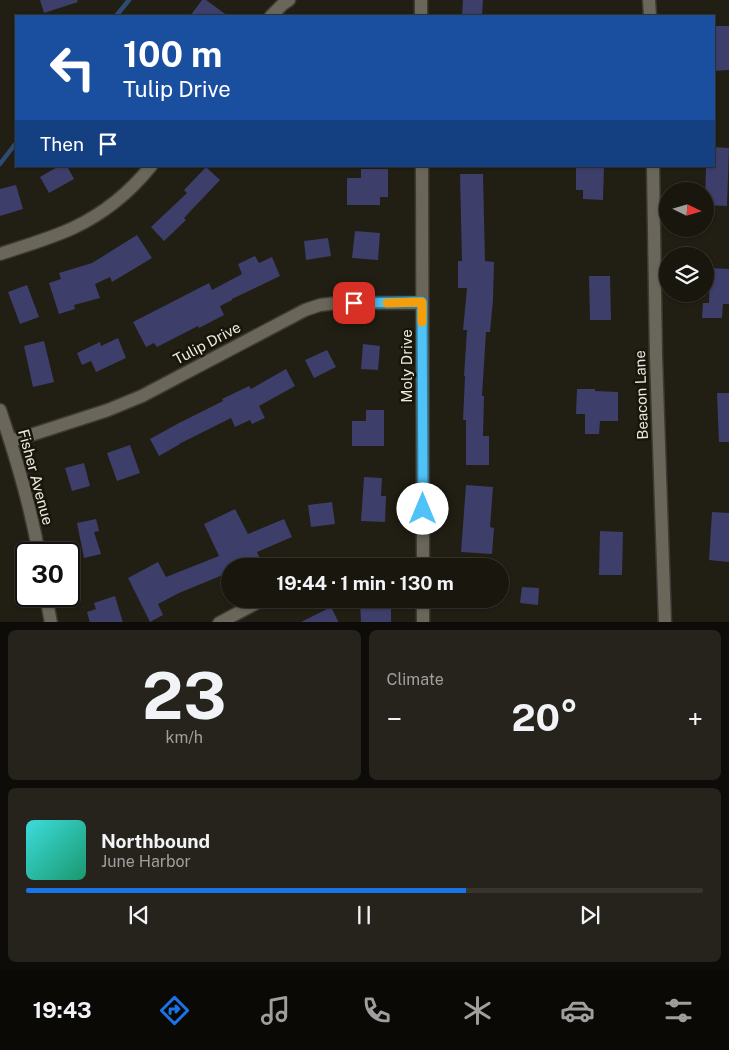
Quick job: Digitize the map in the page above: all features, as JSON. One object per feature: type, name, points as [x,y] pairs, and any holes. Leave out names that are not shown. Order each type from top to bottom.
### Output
[{"type":"street","points":[[273,15],[289,0]]},
{"type":"street","points":[[421,0],[421,15]]},
{"type":"street","points":[[649,0],[650,15]]},
{"type":"street","points":[[0,254],[60,234],[97,215],[120,198],[150,167]]},
{"type":"street","name":"Moly Drive","points":[[422,167],[423,558]]},
{"type":"street","name":"Beacon Lane","points":[[653,167],[656,346],[665,622]]},
{"type":"street","name":"Tulip Drive","points":[[11,441],[108,410],[142,396],[305,310],[320,305],[336,303],[422,302]]},
{"type":"street","name":"Fisher Avenue","points":[[0,410],[24,483],[37,542]]},
{"type":"street","points":[[48,607],[51,622]]},
{"type":"street","points":[[219,622],[246,608]]},
{"type":"street","points":[[423,608],[423,622]]},
{"type":"building","points":[[40,0],[77,0],[78,2],[44,13]]},
{"type":"building","points":[[202,0],[206,0],[227,15],[191,15]]},
{"type":"building","points":[[463,0],[483,0],[482,15],[462,15]]},
{"type":"building","points":[[715,26],[729,26],[729,70],[715,71]]},
{"type":"building","points":[[715,147],[729,148],[727,206],[714,205],[714,182],[706,182],[706,167],[715,167]]},
{"type":"building","points":[[57,167],[68,167],[74,179],[49,193],[40,177]]},
{"type":"building","points":[[206,167],[220,180],[184,218],[186,220],[164,241],[151,227],[187,193],[184,190]]},
{"type":"building","points":[[576,167],[604,167],[603,200],[583,199],[583,190],[576,190]]},
{"type":"building","points":[[361,169],[388,169],[388,197],[380,197],[380,205],[347,205],[347,178],[361,178]]},
{"type":"building","points":[[460,174],[483,174],[485,261],[494,262],[493,300],[490,332],[486,332],[482,396],[484,396],[483,436],[489,436],[489,465],[466,465],[466,420],[463,420],[467,330],[463,330],[467,288],[458,288],[458,261],[462,261]]},
{"type":"building","points":[[16,185],[23,209],[0,216],[0,189]]},
{"type":"building","points":[[355,231],[380,233],[378,260],[352,258]]},
{"type":"building","points":[[137,235],[152,258],[112,282],[110,277],[95,284],[100,298],[74,305],[75,309],[59,314],[49,283],[61,279],[59,273],[92,263]]},
{"type":"building","points":[[328,238],[331,256],[306,260],[304,241]]},
{"type":"building","points":[[255,256],[259,263],[272,257],[280,276],[220,306],[224,315],[157,347],[154,343],[146,347],[133,322],[209,283],[212,290],[242,274],[238,264]]},
{"type":"building","points":[[714,268],[729,269],[729,304],[723,304],[722,318],[702,318],[703,303],[714,302]]},
{"type":"building","points":[[589,276],[610,276],[611,320],[590,320]]},
{"type":"building","points":[[27,285],[39,317],[20,324],[8,292]]},
{"type":"building","points":[[118,338],[126,358],[96,372],[91,361],[82,365],[77,353],[100,342],[101,346]]},
{"type":"building","points":[[44,341],[54,382],[33,387],[24,346]]},
{"type":"building","points":[[363,344],[380,346],[378,370],[361,369]]},
{"type":"building","points":[[327,350],[336,367],[314,378],[305,360]]},
{"type":"building","points":[[286,369],[295,386],[259,406],[265,418],[252,424],[250,420],[235,427],[231,418],[159,456],[150,439],[223,401],[222,399],[249,386],[251,389]]},
{"type":"building","points":[[577,389],[618,392],[618,421],[600,421],[599,434],[585,434],[585,414],[576,414]]},
{"type":"building","points":[[717,393],[729,393],[729,442],[719,442]]},
{"type":"building","points":[[366,410],[384,410],[384,446],[352,446],[352,421],[366,421]]},
{"type":"building","points":[[130,445],[140,473],[117,481],[107,453]]},
{"type":"building","points":[[84,463],[90,486],[72,491],[65,468]]},
{"type":"building","points":[[364,477],[382,478],[381,496],[386,496],[385,522],[361,521]]},
{"type":"building","points":[[466,485],[493,487],[490,527],[494,528],[492,554],[461,552]]},
{"type":"building","points":[[332,502],[335,524],[311,527],[308,505]]},
{"type":"building","points":[[235,509],[248,534],[284,519],[292,537],[257,552],[260,558],[221,558],[221,576],[158,604],[163,615],[150,622],[128,578],[158,562],[166,577],[219,556],[204,524]]},
{"type":"building","points":[[712,512],[729,513],[729,562],[709,560]]},
{"type":"building","points":[[96,519],[99,531],[94,532],[101,554],[84,558],[77,523]]},
{"type":"building","points":[[600,531],[623,532],[622,575],[599,575]]},
{"type":"building","points":[[522,587],[539,588],[538,605],[520,603]]},
{"type":"building","points":[[115,596],[123,622],[90,622],[87,612],[96,609],[94,603]]},
{"type":"building","points":[[332,608],[338,622],[301,622]]},
{"type":"building","points":[[360,608],[391,608],[391,622],[361,622]]},
{"type":"waterway","points":[[117,15],[129,0]]},
{"type":"waterway","points":[[0,164],[15,144]]},
{"type":"slow traffic","points":[[387,303],[422,302],[422,322]]},
{"type":"route","points":[[354,303],[422,302],[423,509]]}]
